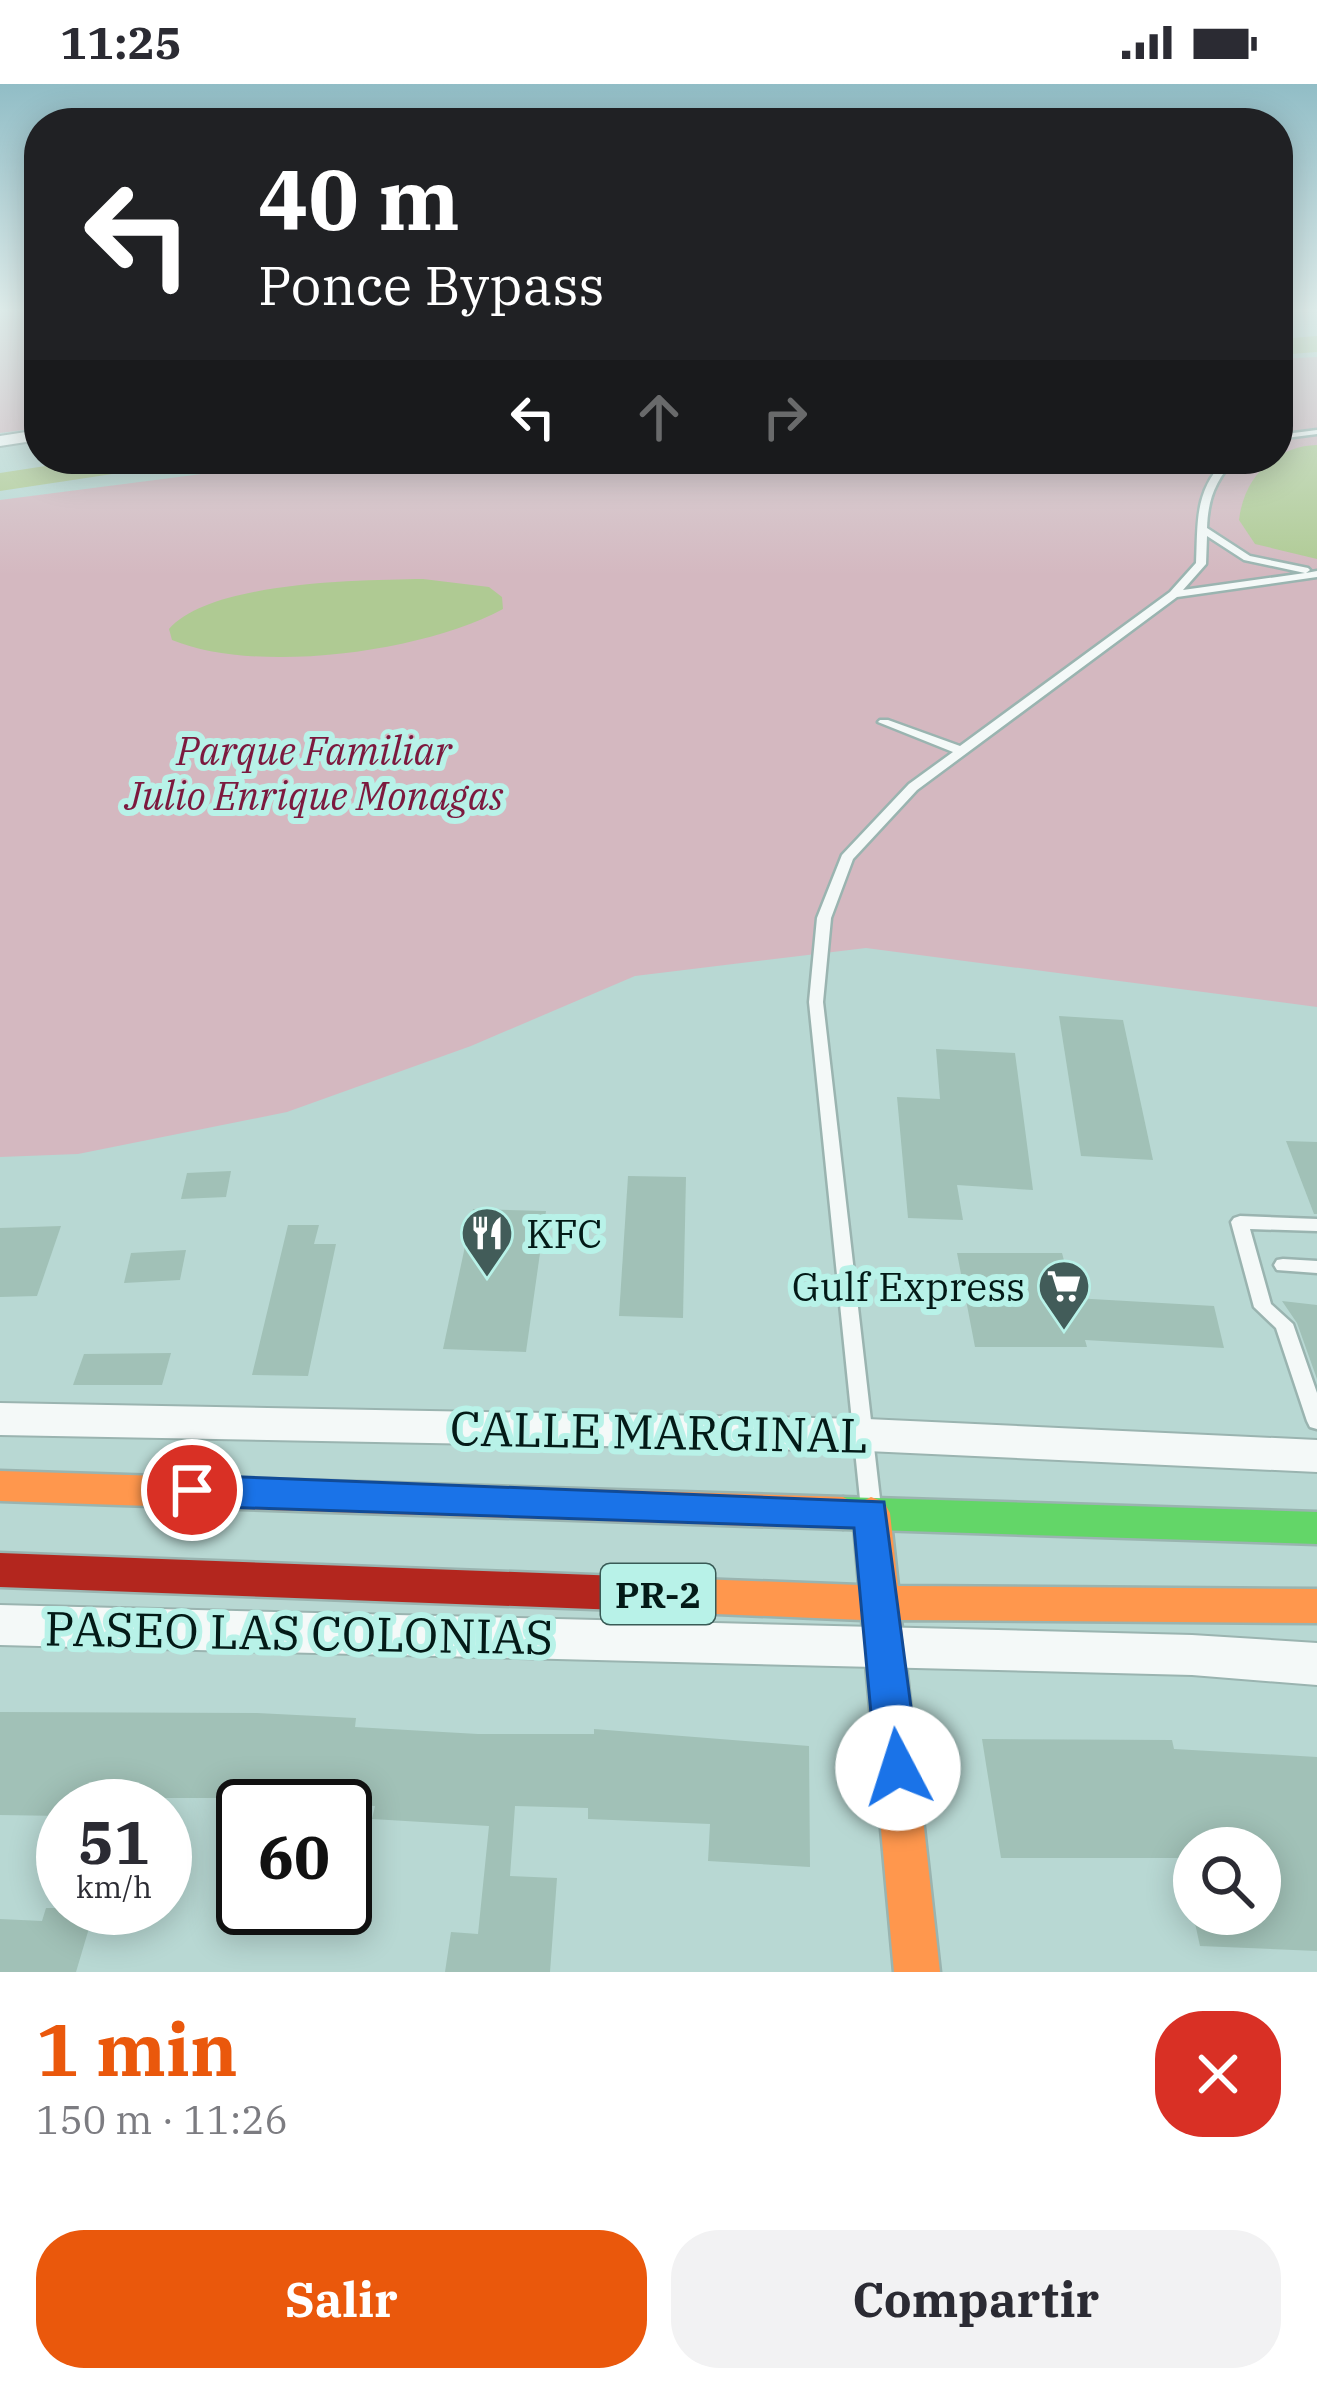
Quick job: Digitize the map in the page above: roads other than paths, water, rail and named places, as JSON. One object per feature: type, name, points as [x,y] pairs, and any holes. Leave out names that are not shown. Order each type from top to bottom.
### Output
[{"type":"main road","name":"PR-2","points":[[0,1486],[1317,1528]]},
{"type":"main road","points":[[871,1513],[917,1972]]},
{"type":"main road","name":"PR-2","points":[[0,1570],[884,1625],[1317,1606]]},
{"type":"street","name":"CALLE MARGINAL","points":[[0,1419],[867,1435],[1317,1456]]},
{"type":"street","name":"PASEO LAS COLONIAS","points":[[0,1625],[884,1625],[1317,1664]]},
{"type":"lane","points":[[871,1513],[867,1435],[816,1002],[824,918],[847,858],[913,787],[1174,594],[1201,564],[1203,530],[1198,508],[1216,474]]},
{"type":"lane","points":[[1203,530],[1247,558],[1317,573]]},
{"type":"lane","points":[[1174,594],[1317,573]]},
{"type":"lane","points":[[884,722],[962,751]]},
{"type":"lane","points":[[1317,1226],[1240,1222],[1263,1307],[1284,1324],[1317,1421]]},
{"type":"lane","points":[[1283,1265],[1317,1267]]},
{"type":"waterway","points":[[0,482],[53,474]]},
{"type":"place","name":"KFC","points":[[487,1279]]},
{"type":"place","name":"Gulf Express","points":[[1064,1332]]},
{"type":"park label","name":"Parque Familiar Julio Enrique Monagas","points":[[314,772]]}]
